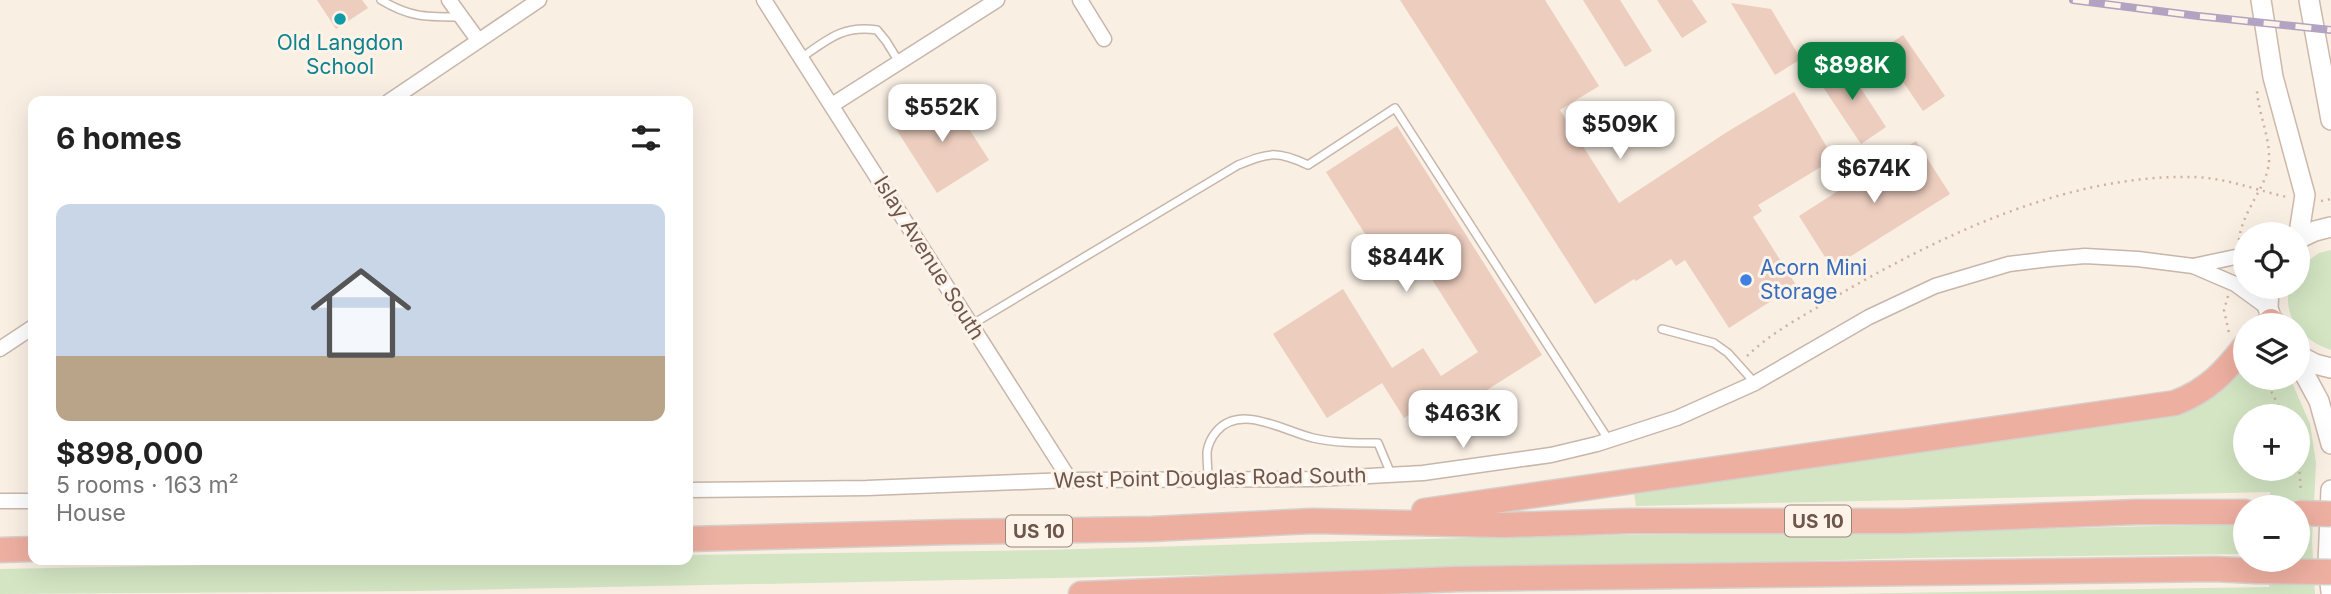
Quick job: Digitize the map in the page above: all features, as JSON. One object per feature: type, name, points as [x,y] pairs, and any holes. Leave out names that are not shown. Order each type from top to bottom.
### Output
[{"type":"highway","points":[[1391,523],[1422,511],[2175,403],[2203,391],[2233,363]]},
{"type":"highway","name":"US 10","points":[[693,539],[1152,530],[1312,521],[1505,525],[1630,521],[1904,521],[2137,512],[2233,512]]},
{"type":"highway","points":[[2310,513],[2331,514]]},
{"type":"highway","points":[[0,550],[28,549]]},
{"type":"highway","points":[[1081,594],[1457,579],[2214,569],[2331,572]]},
{"type":"street","points":[[449,0],[478,40]]},
{"type":"street","points":[[397,96],[539,0]]},
{"type":"street","name":"Islay Avenue South","points":[[764,0],[1070,480]]},
{"type":"street","points":[[832,105],[997,0]]},
{"type":"street","points":[[1080,0],[1104,39]]},
{"type":"street","points":[[2261,0],[2271,64],[2305,195],[2301,222]]},
{"type":"street","points":[[2309,0],[2331,120]]},
{"type":"street","points":[[2310,233],[2331,227]]},
{"type":"street","name":"West Point Douglas Road South","points":[[693,491],[867,488],[1070,480],[1316,479],[1423,473],[1551,455],[1676,418],[1755,383],[1898,302],[1971,274],[2009,264],[2085,256],[2138,259],[2193,266],[2233,283]]},
{"type":"street","name":"West Point Douglas Road South","points":[[2193,266],[2233,258]]},
{"type":"street","name":"West Point Douglas Road South","points":[[2250,299],[2263,313]]},
{"type":"street","points":[[0,349],[28,330]]},
{"type":"street","points":[[2310,361],[2331,368]]},
{"type":"street","points":[[2310,384],[2319,401],[2331,444]]},
{"type":"street","points":[[2331,490],[2328,564],[2331,592]]},
{"type":"street","points":[[0,502],[28,501]]},
{"type":"lane","points":[[381,0],[417,16],[461,17]]},
{"type":"lane","points":[[801,58],[845,30],[863,28],[877,30],[899,62]]},
{"type":"lane","points":[[971,325],[1238,165],[1268,153],[1290,156],[1308,165],[1395,108],[1608,440]]},
{"type":"lane","points":[[1662,329],[1714,343],[1739,364],[1755,383]]},
{"type":"lane","points":[[1208,480],[1207,450],[1211,439],[1221,427],[1241,419],[1254,420],[1327,440],[1378,443],[1391,475]]},
{"type":"path","points":[[2243,222],[2266,175],[2269,160],[2257,93],[2258,76],[2271,64]]},
{"type":"path","points":[[1739,364],[1771,335],[1899,260],[1967,227],[2086,189],[2154,178],[2216,178],[2304,201],[2331,199]]},
{"type":"path","points":[[2233,287],[2224,310],[2225,322],[2233,339]]},
{"type":"green space","points":[[2331,250],[2331,350],[2310,339],[2310,313],[2290,313],[2289,309],[2288,299],[2310,299],[2310,259],[2319,253]]},
{"type":"green space","points":[[2233,378],[2233,390],[2295,390],[2301,404],[2233,404],[2233,481],[2310,481],[2310,424],[2316,463],[2312,541],[2315,594],[1837,594],[2269,587],[2270,572],[2310,572],[2310,495],[2270,495],[2270,492],[1636,506],[1634,493],[2179,415]]},
{"type":"green space","points":[[2233,524],[2233,554],[1910,558],[416,591],[0,594],[0,569],[200,565],[693,565],[693,555],[1045,550],[1536,536],[1906,532]]},
{"type":"building","name":"Old Langdon School","points":[[317,0],[362,0],[368,8],[336,29]]},
{"type":"building","points":[[1400,0],[1545,0],[1599,86],[1560,110],[1619,203],[1727,132],[1794,92],[1834,159],[1758,205],[1762,211],[1753,217],[1796,285],[1729,328],[1685,260],[1676,266],[1671,259],[1595,304]]},
{"type":"building","points":[[1583,0],[1620,0],[1652,51],[1625,67]]},
{"type":"building","points":[[1657,0],[1692,0],[1707,22],[1682,38]]},
{"type":"building","points":[[1731,3],[1771,9],[1801,59],[1775,75]]},
{"type":"building","points":[[1903,35],[1945,96],[1923,111],[1881,50]]},
{"type":"building","points":[[1843,61],[1886,127],[1861,144],[1817,78]]},
{"type":"building","points":[[948,96],[989,160],[937,193],[896,129]]},
{"type":"building","points":[[1397,126],[1542,355],[1457,409],[1446,391],[1404,418],[1382,383],[1327,418],[1273,334],[1343,289],[1392,368],[1423,348],[1441,376],[1478,352],[1416,254],[1389,272],[1326,172]]},
{"type":"building","points":[[1916,141],[1950,194],[1832,268],[1799,216]]},
{"type":"railway","points":[[2073,0],[2331,30]]},
{"type":"place","name":"Old Langdon School","points":[[340,19]]},
{"type":"place","name":"Acorn Mini Storage","points":[[1746,280]]}]
